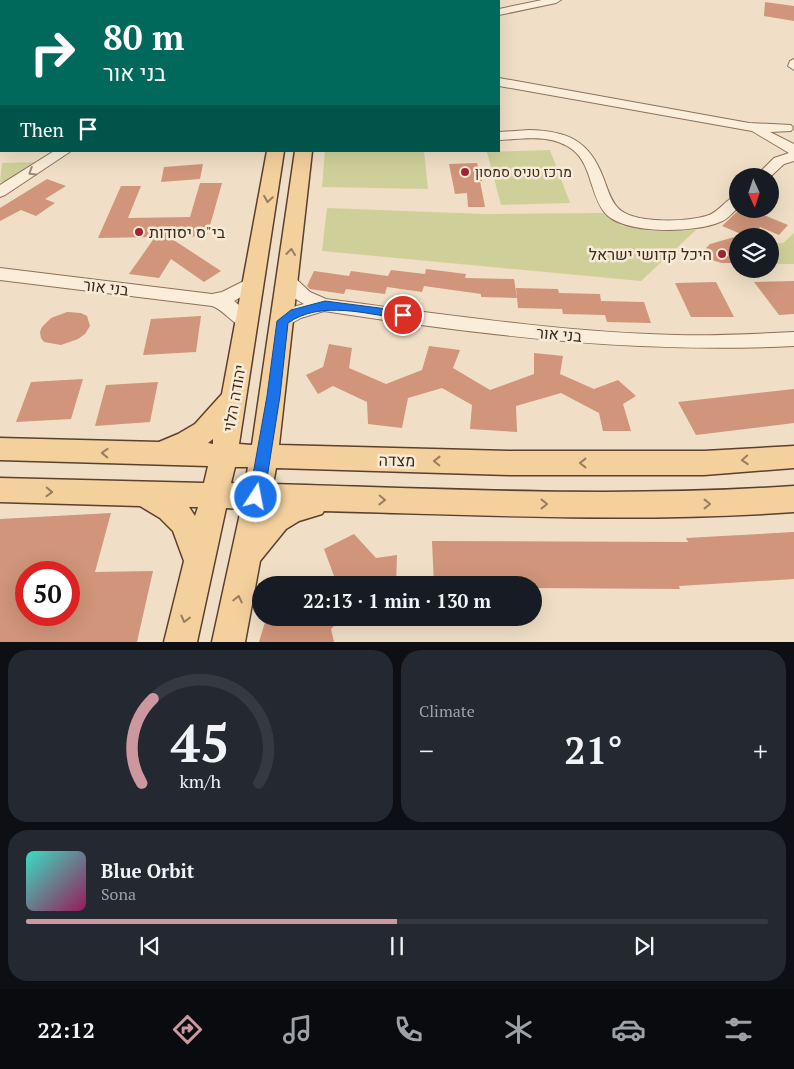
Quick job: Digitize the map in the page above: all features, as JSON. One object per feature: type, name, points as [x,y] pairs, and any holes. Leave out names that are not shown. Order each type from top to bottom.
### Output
[{"type":"main road","name":"יהודה הלוי","points":[[180,642],[224,456],[276,152]]},
{"type":"main road","points":[[228,642],[247,556],[264,457],[304,152]]},
{"type":"main road","points":[[154,455],[202,436],[218,420],[234,398]]},
{"type":"main road","name":"מצדה","points":[[0,449],[154,455],[509,462],[704,463],[794,457]]},
{"type":"main road","points":[[0,490],[145,495],[611,504],[721,504],[794,499]]},
{"type":"main road","points":[[145,495],[168,505],[184,519],[200,563]]},
{"type":"main road","points":[[247,556],[270,524],[287,511],[333,499]]},
{"type":"street","points":[[500,12],[556,0]]},
{"type":"street","points":[[500,82],[789,135],[784,152],[779,161],[772,168]]},
{"type":"street","points":[[500,136],[547,135],[560,138],[575,145],[585,155],[611,209],[629,221],[650,224],[710,221],[720,216],[729,208]]},
{"type":"street","points":[[0,192],[62,152]]},
{"type":"street","points":[[779,161],[794,156]]},
{"type":"street","name":"בני אור","points":[[0,274],[212,300],[226,304],[247,322]]},
{"type":"street","name":"בני אור","points":[[288,281],[296,293],[306,299],[325,305],[520,330],[621,339],[734,342],[794,339]]},
{"type":"street","name":"בני אור","points":[[212,300],[227,297],[254,282]]},
{"type":"street","name":"בני אור","points":[[283,321],[294,313],[325,305]]},
{"type":"green space","points":[[550,150],[570,203],[501,205],[487,152]]},
{"type":"green space","points":[[325,152],[424,152],[428,189],[322,187]]},
{"type":"green space","points":[[40,162],[8,182],[0,182],[2,163]]},
{"type":"green space","points":[[327,208],[485,214],[602,213],[622,226],[651,231],[696,230],[641,281],[322,251]]},
{"type":"green space","points":[[794,233],[794,264],[779,264],[779,243],[783,243]]},
{"type":"building","points":[[765,2],[794,6],[794,21],[764,16]]},
{"type":"building","name":"מרכז טניס סמסון","points":[[477,163],[482,181],[480,181],[485,207],[468,207],[467,193],[455,194],[449,164]]},
{"type":"building","points":[[203,164],[200,179],[161,182],[164,167]]},
{"type":"building","points":[[47,179],[66,186],[45,199],[55,203],[36,216],[21,210],[0,221],[0,208]]},
{"type":"building","points":[[200,183],[222,183],[207,236],[169,237],[221,271],[204,282],[171,259],[159,278],[129,274],[155,237],[98,238],[121,186],[141,186],[128,218],[190,217]]},
{"type":"building","points":[[730,218],[771,218],[788,225],[779,235],[779,228],[729,229],[722,226]]},
{"type":"building","name":"היכל קדושי ישראל","points":[[729,239],[729,263],[708,259],[705,249],[710,244]]},
{"type":"building","points":[[426,269],[466,274],[465,278],[514,279],[517,298],[481,297],[481,294],[424,286],[422,292],[387,287],[385,294],[346,289],[344,294],[310,289],[307,286],[314,271],[349,276],[351,271],[388,276],[391,270],[425,274]]},
{"type":"building","points":[[794,281],[794,314],[779,315],[754,282]]},
{"type":"building","points":[[716,282],[734,317],[691,317],[675,283]]},
{"type":"building","points":[[516,288],[558,289],[559,293],[600,294],[601,301],[644,302],[651,323],[607,322],[605,315],[563,314],[562,309],[518,308]]},
{"type":"building","points":[[67,312],[81,313],[87,316],[90,326],[85,334],[78,339],[61,345],[44,342],[40,332],[42,327],[51,318]]},
{"type":"building","points":[[201,316],[196,352],[143,355],[151,319]]},
{"type":"building","points":[[329,344],[352,348],[349,368],[386,384],[422,370],[429,346],[460,350],[453,368],[490,390],[534,374],[534,353],[563,356],[560,374],[594,389],[618,380],[636,396],[623,404],[631,431],[603,431],[599,413],[561,393],[516,406],[517,432],[470,429],[472,405],[442,388],[408,398],[402,428],[368,424],[367,402],[333,386],[318,394],[306,375],[323,367]]},
{"type":"building","points":[[83,379],[71,419],[16,422],[31,382]]},
{"type":"building","points":[[158,382],[150,422],[95,426],[106,385]]},
{"type":"building","points":[[794,389],[794,423],[696,435],[678,402]]},
{"type":"building","points":[[111,513],[95,572],[153,571],[137,642],[0,642],[0,519]]},
{"type":"building","points":[[794,532],[794,579],[679,586],[680,589],[542,588],[542,576],[434,576],[432,541],[688,542],[686,538]]},
{"type":"building","points":[[354,534],[376,558],[397,555],[396,576],[334,576],[324,549]]},
{"type":"building","points":[[264,626],[334,626],[331,629],[334,642],[259,642]]},
{"type":"place","name":"מרכז טניס סמסון","points":[[465,172]]},
{"type":"place","name":"בי\"ס יסודות","points":[[139,232]]},
{"type":"place","name":"היכל קדושי ישראל","points":[[722,254]]},
{"type":"route","points":[[256,497],[274,396],[283,321],[294,313],[325,305],[403,315]]}]
